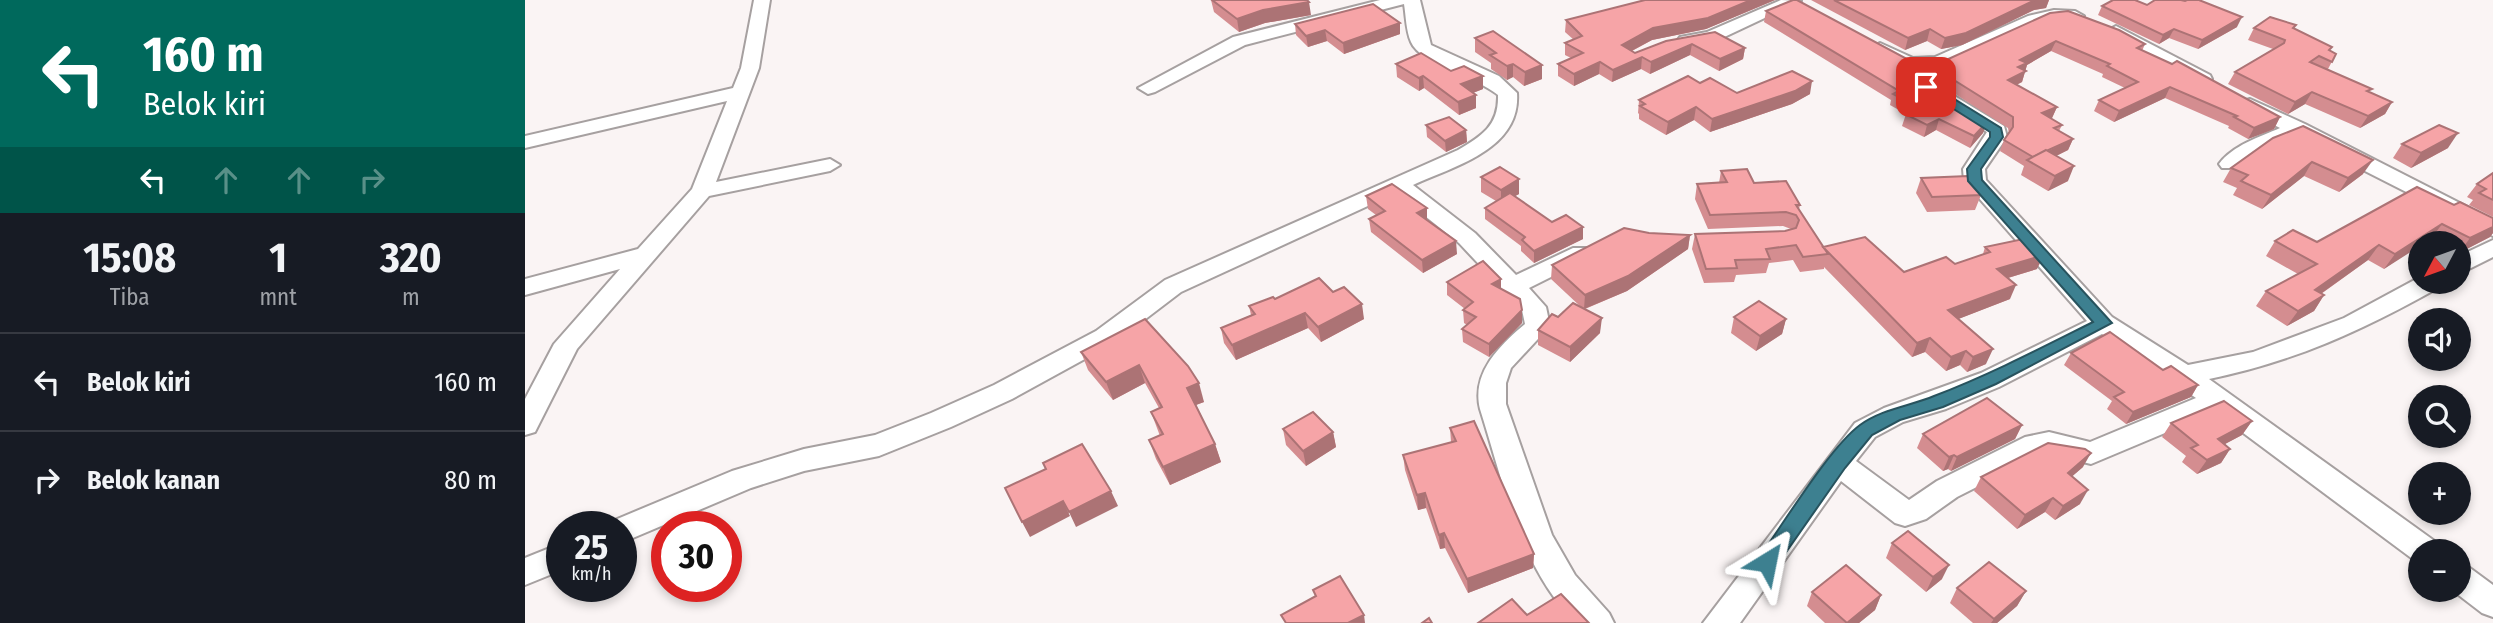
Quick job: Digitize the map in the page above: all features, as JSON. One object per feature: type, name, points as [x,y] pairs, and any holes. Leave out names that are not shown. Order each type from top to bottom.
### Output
[{"type":"street","points":[[525,425],[567,344],[702,191],[750,68],[762,0]]},
{"type":"street","points":[[1148,88],[1239,41],[1400,0]]},
{"type":"street","points":[[637,524],[743,480],[804,460],[879,445],[941,421],[1003,392],[1105,337],[1173,286],[1493,138],[1509,109],[1507,93],[1492,80],[1424,49],[1419,41],[1412,0]]},
{"type":"street","points":[[1671,44],[1712,36],[1793,1],[1814,12]]},
{"type":"street","points":[[1913,64],[1969,51],[2041,16],[2064,14],[2095,23],[2493,229]]},
{"type":"street","points":[[1867,41],[1913,64],[1926,87],[1997,131],[1997,137],[1974,169],[1975,181],[2103,323],[2183,375],[2408,539]]},
{"type":"street","points":[[525,142],[741,92]]},
{"type":"street","points":[[2229,164],[2250,149],[2298,128]]},
{"type":"street","points":[[702,191],[830,165]]},
{"type":"street","points":[[1398,184],[1467,238],[1534,307],[1538,326],[1501,361],[1491,395],[1520,496],[1557,574],[1584,612],[1598,623]]},
{"type":"street","points":[[1513,286],[1597,244]]},
{"type":"street","points":[[2471,259],[2493,247]]},
{"type":"street","points":[[525,287],[649,254]]},
{"type":"street","points":[[2183,375],[2257,360],[2353,324],[2408,294]]},
{"type":"street","points":[[1719,623],[1739,602],[1838,463],[1865,430],[1990,380],[2103,323]]},
{"type":"street","points":[[1838,463],[1905,514],[1916,511],[1947,489],[2035,445],[2049,443],[2091,453],[2217,400]]},
{"type":"street","points":[[525,572],[546,563]]},
{"type":"street","points":[[2471,586],[2493,603]]},
{"type":"building","points":[[1212,0],[1309,2],[1263,10],[1237,19]]},
{"type":"building","points":[[1645,0],[1751,0],[1708,18],[1653,28],[1622,45],[1635,53],[1666,41],[1715,32],[1745,48],[1720,59],[1692,44],[1651,62],[1642,57],[1613,70],[1600,62],[1574,74],[1558,64],[1583,53],[1565,43],[1582,36],[1566,20]]},
{"type":"building","points":[[1793,0],[1907,59],[1921,82],[1988,121],[1974,136],[1939,119],[1927,125],[1905,114],[1919,107],[1893,94],[1899,91],[1766,11]]},
{"type":"building","points":[[1834,0],[2035,0],[1966,33],[1945,38],[1930,29],[1908,38]]},
{"type":"building","points":[[2113,0],[2135,0],[2147,5],[2155,0],[2199,0],[2242,17],[2202,40],[2174,29],[2163,35],[2102,6]]},
{"type":"building","points":[[1373,4],[1400,23],[1343,43],[1325,30],[1306,36],[1295,24]]},
{"type":"building","points":[[2068,11],[2119,30],[2145,44],[2137,48],[2172,64],[2177,61],[2280,117],[2254,128],[2234,117],[2237,116],[2170,87],[2119,111],[2099,100],[2138,82],[2107,66],[2110,64],[2056,41],[2020,60],[2027,63],[2018,67],[2026,71],[2008,80],[2057,107],[2042,113],[2062,125],[2054,128],[2073,139],[2033,157],[2004,140],[2013,127],[2013,117],[1938,70],[1935,65],[2050,13]]},
{"type":"building","points":[[2270,17],[2296,25],[2293,28],[2332,47],[2329,50],[2336,54],[2332,62],[2319,56],[2310,62],[2372,89],[2367,91],[2392,102],[2368,116],[2312,92],[2295,102],[2235,72],[2284,43],[2285,40],[2254,28]]},
{"type":"building","points":[[1493,31],[1542,65],[1525,72],[1513,64],[1507,66],[1490,55],[1496,53],[1475,38]]},
{"type":"building","points":[[1421,53],[1451,71],[1464,66],[1483,76],[1461,84],[1476,95],[1458,102],[1423,76],[1419,78],[1396,64]]},
{"type":"building","points":[[1792,71],[1812,81],[1795,91],[1712,119],[1696,107],[1668,122],[1640,106],[1645,104],[1639,100],[1688,76],[1700,83],[1710,78],[1737,93]]},
{"type":"building","points":[[1449,117],[1466,130],[1445,141],[1426,125]]},
{"type":"building","points":[[2439,125],[2458,133],[2421,153],[2402,144]]},
{"type":"building","points":[[2303,126],[2373,160],[2348,178],[2312,162],[2271,195],[2241,181],[2248,175],[2231,168],[2273,138]]},
{"type":"building","points":[[2046,150],[2074,166],[2055,176],[2027,160]]},
{"type":"building","points":[[1500,167],[1519,179],[1501,190],[1481,177]]},
{"type":"building","points":[[1747,169],[1754,183],[1786,181],[1800,205],[1796,205],[1828,254],[1803,257],[1796,245],[1766,249],[1770,259],[1735,260],[1737,268],[1706,269],[1695,234],[1785,231],[1796,228],[1799,220],[1796,215],[1786,212],[1710,215],[1697,184],[1727,182],[1721,171]]},
{"type":"building","points":[[2493,173],[2493,200],[2479,193],[2486,189],[2477,184]]},
{"type":"building","points":[[1968,176],[1981,195],[1932,197],[1921,178]]},
{"type":"building","points":[[1392,184],[1427,208],[1417,213],[1456,241],[1422,260],[1369,219],[1385,211],[1366,196]]},
{"type":"building","points":[[2417,187],[2454,205],[2460,202],[2493,218],[2493,227],[2471,238],[2471,231],[2456,231],[2442,224],[2431,231],[2408,231],[2408,246],[2395,254],[2379,245],[2315,290],[2324,295],[2298,311],[2266,291],[2317,264],[2275,241],[2293,230],[2317,242]]},
{"type":"building","points":[[1510,193],[1552,222],[1566,215],[1583,227],[1534,251],[1522,240],[1525,237],[1485,208]]},
{"type":"building","points":[[1624,228],[1649,233],[1690,235],[1628,276],[1585,295],[1552,265]]},
{"type":"building","points":[[1865,237],[1904,272],[1946,257],[1955,264],[1990,252],[1985,247],[2028,238],[2044,255],[1997,269],[2016,285],[1948,310],[1993,349],[1973,357],[1966,351],[1951,357],[1930,338],[1917,343],[1823,247]]},
{"type":"building","points":[[1483,261],[1501,279],[1492,284],[1520,299],[1522,310],[1489,344],[1462,329],[1476,317],[1463,310],[1473,302],[1447,282]]},
{"type":"building","points":[[1319,278],[1333,292],[1344,287],[1362,304],[1318,327],[1305,313],[1232,345],[1221,328],[1255,314],[1249,306],[1273,297],[1275,299]]},
{"type":"building","points":[[1759,301],[1786,319],[1760,336],[1734,317]]},
{"type":"building","points":[[1573,303],[1602,318],[1570,347],[1538,330],[1552,314],[1558,317]]},
{"type":"building","points":[[1145,319],[1188,366],[1199,383],[1187,388],[1215,444],[1163,467],[1149,440],[1163,434],[1151,412],[1162,407],[1139,365],[1106,382],[1081,352]]},
{"type":"building","points":[[2110,332],[2163,370],[2171,366],[2198,385],[2133,412],[2114,397],[2124,392],[2071,353]]},
{"type":"building","points":[[1987,398],[2022,425],[1957,457],[1949,457],[1923,434]]},
{"type":"building","points":[[2224,401],[2252,421],[2218,439],[2230,449],[2207,460],[2191,448],[2198,445],[2171,423]]},
{"type":"building","points":[[1313,412],[1333,432],[1303,451],[1283,429]]},
{"type":"building","points":[[1474,421],[1534,554],[1467,579],[1444,533],[1439,535],[1425,493],[1417,495],[1403,455],[1456,441],[1450,428]]},
{"type":"building","points":[[2048,443],[2085,449],[2091,453],[2068,473],[2088,490],[2063,506],[2053,498],[2025,515],[1981,477]]},
{"type":"building","points":[[1082,444],[1111,491],[1069,512],[1063,501],[1022,522],[1005,488],[1046,469],[1043,463]]},
{"type":"building","points":[[1908,531],[1949,565],[1933,577],[1892,543]]},
{"type":"building","points":[[1989,562],[2026,591],[1994,619],[1957,588]]},
{"type":"building","points":[[1846,565],[1881,595],[1847,623],[1812,592]]},
{"type":"building","points":[[1340,576],[1364,615],[1348,623],[1286,623],[1281,615],[1316,596],[1313,590]]},
{"type":"building","points":[[1561,594],[1589,623],[1478,623],[1512,599],[1527,615]]},
{"type":"route","points":[[1767,562],[1865,430],[1894,415],[1937,402],[1990,380],[2103,323],[1975,181],[1974,169],[1997,137],[1997,131],[1926,87]]}]
